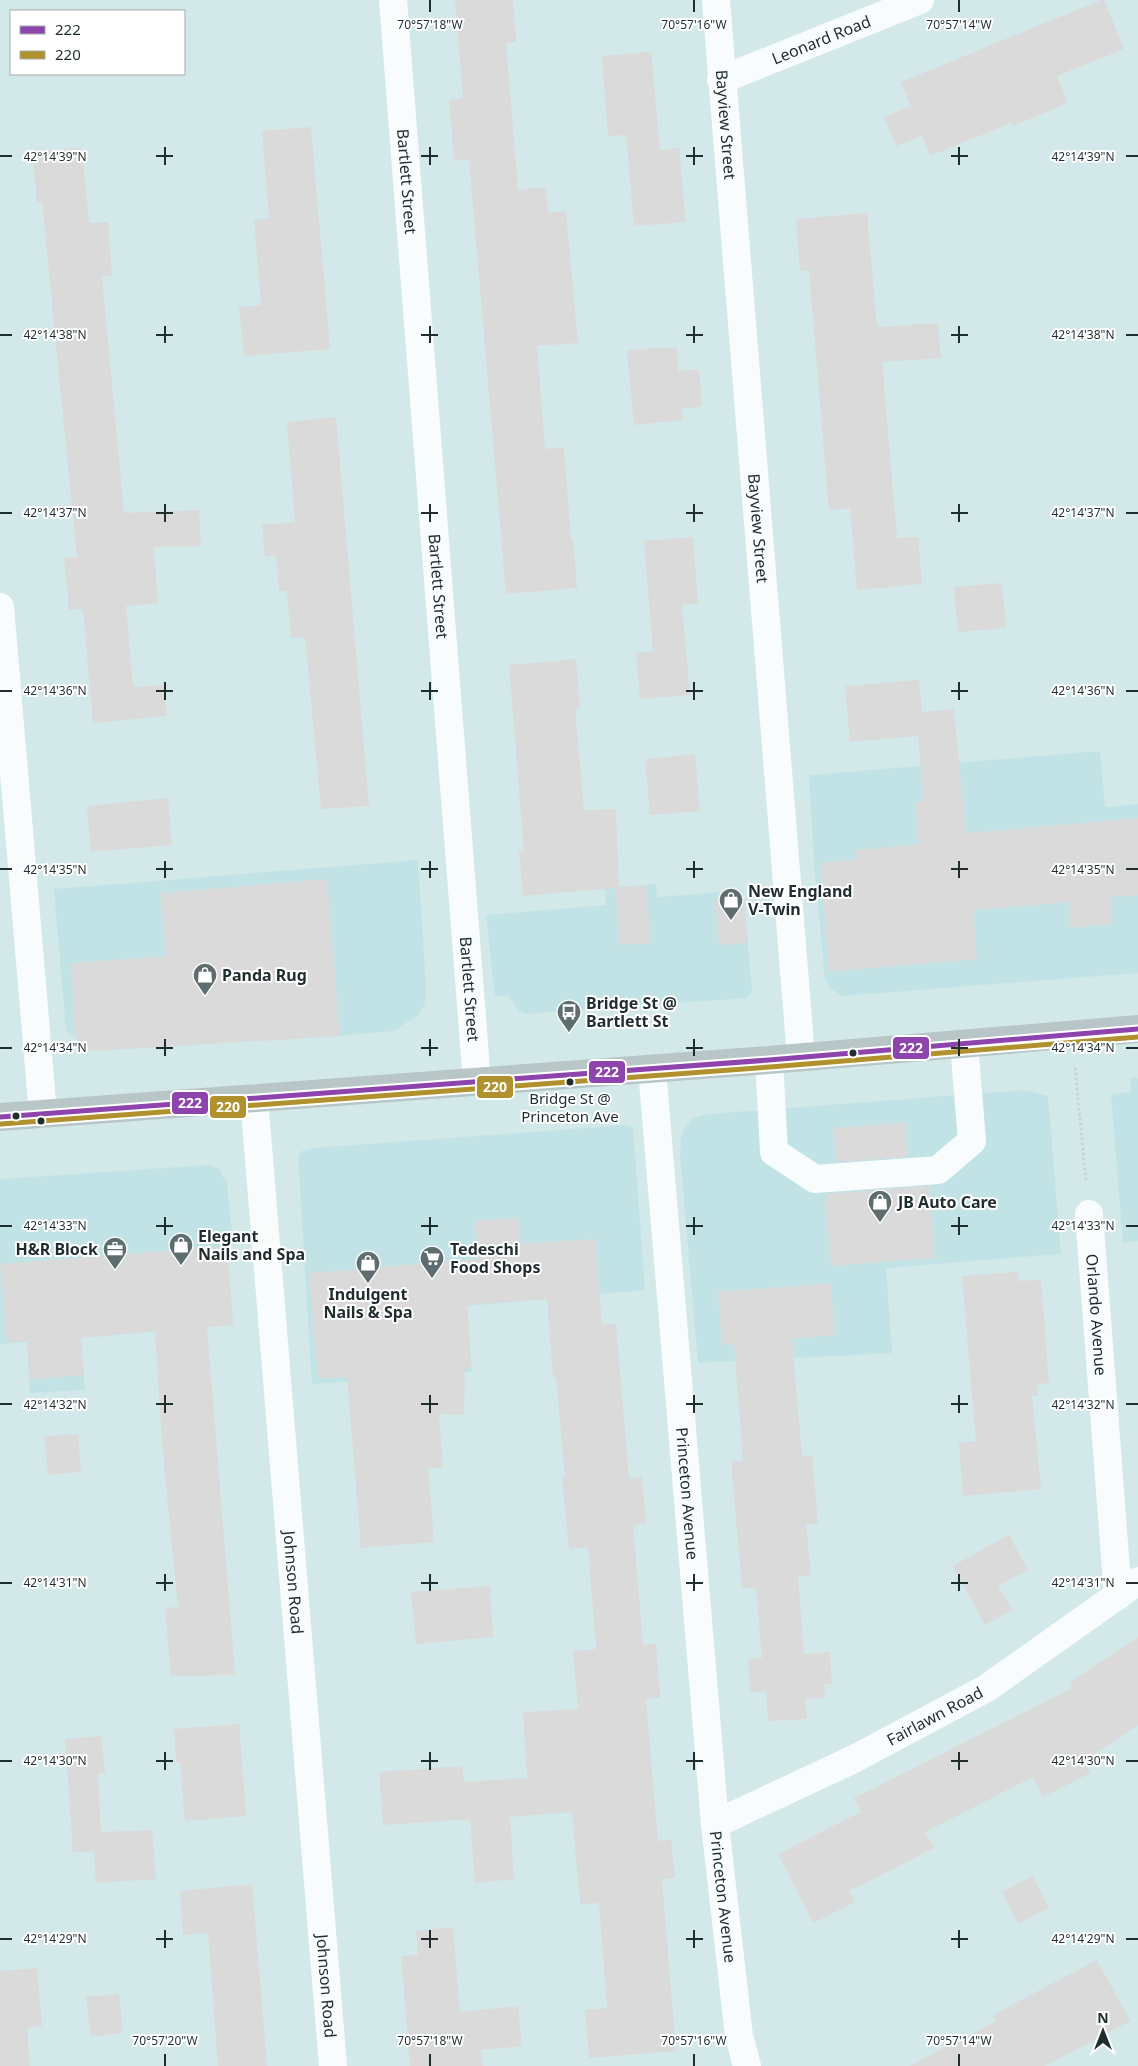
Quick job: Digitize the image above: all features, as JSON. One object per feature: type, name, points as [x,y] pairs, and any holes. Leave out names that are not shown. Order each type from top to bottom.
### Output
[{"type":"main road","points":[[0,1117],[652,1069],[1138,1030]]},
{"type":"street","name":"Bartlett Street","points":[[393,0],[477,1082]]},
{"type":"street","name":"Bayview Street","points":[[716,0],[801,1057]]},
{"type":"street","name":"Leonard Road","points":[[721,80],[920,0]]},
{"type":"street","points":[[0,607],[4,691],[43,1114]]},
{"type":"street","points":[[769,1060],[774,1152],[815,1179],[938,1170],[972,1141],[964,1044]]},
{"type":"street","name":"Princeton Avenue","points":[[652,1069],[715,1824],[738,2036],[747,2066]]},
{"type":"street","name":"Johnson Road","points":[[254,1098],[333,2066]]},
{"type":"street","name":"Orlando Avenue","points":[[1089,1214],[1128,1588]]},
{"type":"street","name":"Fairlawn Road","points":[[715,1824],[854,1759],[988,1688],[1128,1588]]},
{"type":"path","points":[[1072,1035],[1089,1214]]},
{"type":"shaded area","points":[[1100,751],[1105,807],[1138,804],[1138,973],[842,996],[830,988],[825,979],[814,863],[809,775]]},
{"type":"shaded area","points":[[418,860],[426,988],[425,1005],[418,1015],[394,1031],[91,1051],[66,1030],[54,889]]},
{"type":"shaded area","points":[[656,884],[657,897],[743,890],[752,992],[746,998],[525,1014],[519,1011],[509,996],[495,996],[486,915],[606,905],[605,888]]},
{"type":"shaded area","points":[[1130,1078],[1138,1078],[1138,1241],[1123,1243],[1111,1094],[1131,1092]]},
{"type":"shaded area","points":[[1025,1090],[1048,1096],[1061,1254],[886,1268],[892,1353],[698,1363],[680,1153],[682,1132],[692,1118],[708,1114]]},
{"type":"shaded area","points":[[628,1125],[633,1128],[645,1290],[467,1306],[472,1372],[312,1384],[298,1155],[302,1151],[313,1148]]},
{"type":"shaded area","points":[[209,1165],[219,1169],[227,1183],[233,1245],[227,1246],[233,1325],[81,1338],[85,1390],[30,1393],[27,1342],[0,1344],[0,1179]]},
{"type":"building","points":[[455,0],[513,0],[516,42],[506,43],[518,190],[546,187],[548,213],[566,211],[578,343],[537,346],[545,449],[564,447],[571,541],[573,540],[577,588],[506,594],[469,159],[454,161],[449,100],[463,98]]},
{"type":"building","points":[[1104,0],[1124,49],[1057,76],[1068,103],[1013,126],[1011,123],[930,156],[922,136],[896,146],[884,117],[911,106],[901,82]]},
{"type":"building","points":[[651,52],[660,150],[679,148],[686,222],[634,226],[626,135],[608,136],[602,56]]},
{"type":"building","points":[[311,127],[330,349],[244,356],[239,307],[261,305],[254,220],[269,218],[262,131]]},
{"type":"building","points":[[82,148],[89,223],[108,222],[112,275],[102,276],[124,513],[199,510],[201,546],[154,547],[158,603],[126,606],[133,687],[164,685],[167,716],[93,723],[83,609],[69,610],[64,558],[77,557],[42,202],[37,202],[32,152]]},
{"type":"building","points":[[867,213],[877,327],[938,323],[941,358],[882,362],[897,538],[918,537],[922,584],[857,590],[850,508],[829,510],[809,270],[800,271],[796,219]]},
{"type":"building","points":[[677,347],[678,371],[699,369],[702,407],[682,408],[683,420],[634,425],[627,350]]},
{"type":"building","points":[[336,417],[369,806],[321,809],[305,637],[291,638],[287,591],[279,591],[276,555],[265,557],[262,525],[295,522],[287,422]]},
{"type":"building","points":[[693,537],[698,604],[682,605],[690,695],[640,699],[636,653],[653,652],[644,541]]},
{"type":"building","points":[[1002,583],[1006,628],[958,632],[954,587]]},
{"type":"building","points":[[576,659],[580,709],[575,709],[584,810],[616,809],[619,887],[646,885],[651,943],[620,945],[615,888],[523,896],[519,851],[524,851],[509,665]]},
{"type":"building","points":[[919,680],[922,712],[954,709],[966,833],[1138,818],[1138,895],[1111,897],[1113,924],[1070,928],[1069,902],[973,910],[977,959],[829,972],[821,863],[857,859],[856,850],[919,844],[915,803],[924,802],[918,736],[850,742],[845,686]]},
{"type":"building","points":[[695,754],[700,811],[650,815],[645,759]]},
{"type":"building","points":[[168,798],[172,845],[91,852],[87,806]]},
{"type":"building","name":"Panda Rug","points":[[327,879],[340,1036],[91,1051],[75,1037],[71,963],[166,956],[160,893]]},
{"type":"building","name":"New England V-Twin","points":[[744,897],[748,943],[719,945],[715,899]]},
{"type":"building","points":[[905,1122],[908,1157],[836,1162],[833,1128]]},
{"type":"building","name":"JB Auto Care","points":[[929,1186],[935,1258],[831,1266],[825,1194]]},
{"type":"building","points":[[518,1217],[521,1244],[595,1239],[602,1325],[616,1324],[629,1478],[642,1477],[646,1524],[633,1525],[643,1645],[656,1644],[660,1698],[646,1699],[658,1841],[671,1840],[675,1878],[662,1879],[676,2051],[589,2058],[585,2010],[607,2008],[599,1903],[580,1904],[572,1812],[510,1817],[514,1879],[475,1883],[470,1819],[383,1825],[379,1772],[462,1766],[464,1782],[527,1778],[523,1712],[578,1709],[573,1651],[596,1649],[588,1547],[569,1549],[562,1476],[565,1476],[556,1377],[553,1377],[547,1299],[467,1305],[471,1367],[465,1368],[464,1415],[439,1414],[443,1467],[428,1468],[434,1542],[361,1548],[347,1377],[318,1379],[309,1273],[478,1259],[475,1221]]},
{"type":"building","points":[[227,1246],[233,1325],[207,1327],[235,1675],[171,1676],[165,1608],[178,1607],[162,1443],[155,1331],[81,1338],[84,1375],[30,1380],[27,1341],[7,1343],[0,1264]]},
{"type":"building","points":[[1018,1272],[1019,1281],[1041,1280],[1049,1383],[1037,1384],[1038,1396],[1032,1396],[1041,1489],[963,1496],[959,1443],[976,1441],[962,1276]]},
{"type":"building","points":[[831,1283],[835,1335],[792,1339],[802,1456],[812,1455],[818,1524],[806,1524],[811,1575],[798,1576],[804,1654],[830,1652],[832,1684],[824,1685],[825,1698],[805,1699],[807,1719],[768,1721],[766,1691],[750,1692],[748,1659],[762,1658],[756,1588],[742,1589],[731,1461],[743,1461],[734,1344],[722,1345],[718,1292]]},
{"type":"building","points":[[78,1434],[81,1472],[48,1475],[44,1436]]},
{"type":"building","points":[[1009,1535],[1028,1570],[998,1586],[1012,1610],[985,1625],[953,1566]]},
{"type":"building","points":[[490,1586],[493,1637],[416,1644],[411,1592]]},
{"type":"building","points":[[1138,1637],[1138,1725],[1084,1761],[1090,1773],[1043,1797],[1033,1777],[925,1832],[934,1848],[849,1891],[855,1902],[813,1923],[778,1854],[861,1812],[854,1798],[1073,1688],[1070,1682]]},
{"type":"building","points":[[239,1724],[246,1816],[185,1821],[180,1762],[176,1762],[174,1729]]},
{"type":"building","points":[[101,1736],[105,1773],[98,1773],[101,1832],[152,1830],[156,1879],[96,1883],[94,1851],[73,1852],[65,1739]]},
{"type":"building","points":[[1033,1876],[1049,1908],[1018,1924],[1002,1892]]},
{"type":"building","points":[[252,1884],[267,2066],[218,2066],[208,1933],[183,1935],[180,1891]]},
{"type":"building","points":[[453,1927],[460,2012],[518,2006],[522,2046],[481,2050],[483,2066],[410,2066],[401,1956],[418,1955],[416,1931]]},
{"type":"building","points":[[1097,1960],[1130,2021],[1045,2066],[910,2066],[996,2021],[993,2015]]},
{"type":"building","points":[[37,1968],[42,2026],[27,2028],[30,2066],[0,2066],[0,1971]]},
{"type":"building","points":[[119,1994],[123,2033],[91,2037],[86,1997]]},
{"type":"transit line","name":"222","points":[[0,1117],[769,1060],[1138,1029]]},
{"type":"transit line","name":"220","points":[[1,1124],[770,1067],[1138,1037]]},
{"type":"place","name":"New England V-Twin","points":[[731,921]]},
{"type":"place","name":"Panda Rug","points":[[205,996]]},
{"type":"place","name":"Bridge St @ Bartlett St","points":[[569,1033]]},
{"type":"place","name":"Bridge St @ Princeton Ave","points":[[570,1082]]},
{"type":"place","name":"JB Auto Care","points":[[880,1223]]},
{"type":"place","name":"Elegant Nails and Spa","points":[[181,1266]]},
{"type":"place","name":"H&R Block","points":[[115,1270]]},
{"type":"place","name":"Tedeschi Food Shops","points":[[432,1279]]},
{"type":"place","name":"Indulgent Nails & Spa","points":[[368,1284]]}]
